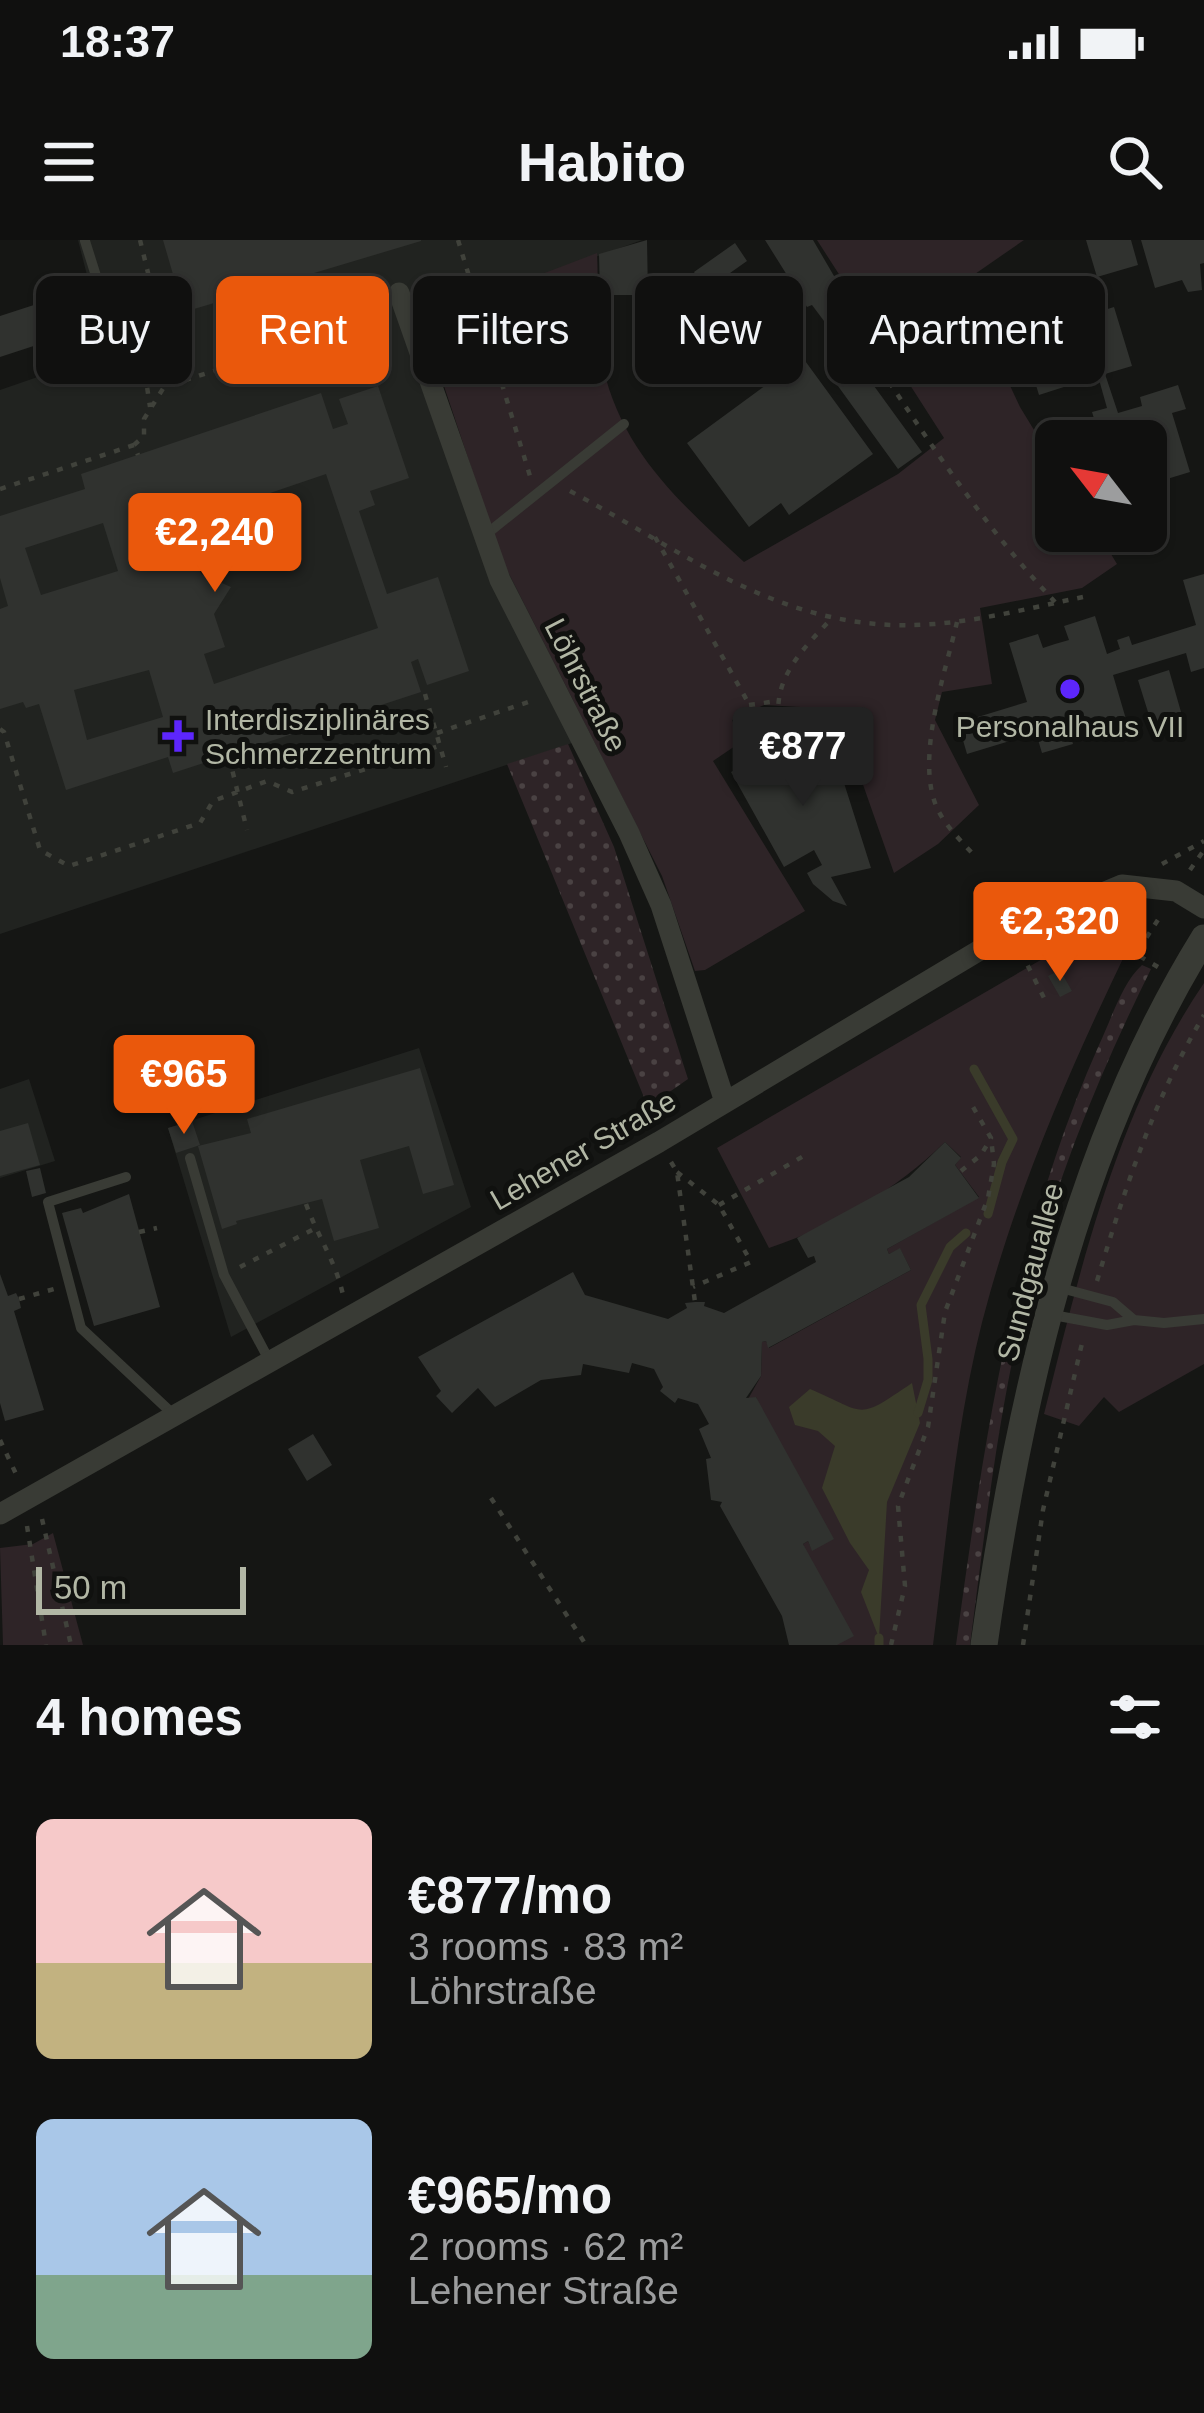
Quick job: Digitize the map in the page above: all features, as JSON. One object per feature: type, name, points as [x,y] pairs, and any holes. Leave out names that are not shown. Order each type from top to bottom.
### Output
[{"type":"street","name":"Löhrstraße","points":[[399,292],[500,580],[661,904],[724,1102]]},
{"type":"street","name":"Lehener Straße","points":[[0,1514],[659,1142],[1010,932],[1122,885],[1176,890],[1204,908]]},
{"type":"street","name":"Sundgauallee","points":[[984,1645],[1053,1301],[1102,1142],[1146,1038],[1204,938]]},
{"type":"lane","points":[[84,240],[96,276]]},
{"type":"lane","points":[[484,536],[624,424]]},
{"type":"lane","points":[[190,1157],[224,1275],[269,1360]]},
{"type":"lane","points":[[126,1177],[48,1202],[81,1328],[174,1415]]},
{"type":"lane","points":[[1053,1301],[1107,1325],[1204,1319]]},
{"type":"lane","points":[[1053,1301],[1113,1302],[1134,1320]]},
{"type":"path","points":[[140,240],[149,276]]},
{"type":"path","points":[[458,240],[536,495]]},
{"type":"path","points":[[0,489],[134,445],[144,436],[144,419],[164,387],[313,339],[320,356],[412,327]]},
{"type":"path","points":[[147,384],[150,407]]},
{"type":"path","points":[[891,384],[945,466],[1055,602]]},
{"type":"path","points":[[134,445],[138,455]]},
{"type":"path","points":[[554,483],[744,590],[832,618],[886,626],[957,622],[1088,596]]},
{"type":"path","points":[[655,537],[758,720]]},
{"type":"path","points":[[779,719],[776,701],[783,679],[832,618]]},
{"type":"path","points":[[957,622],[928,768],[936,806],[972,853]]},
{"type":"path","points":[[437,733],[557,692]]},
{"type":"path","points":[[424,694],[446,767]]},
{"type":"path","points":[[749,705],[776,701]]},
{"type":"path","points":[[0,729],[40,850],[69,866],[200,824],[213,801],[267,782],[292,792],[439,746]]},
{"type":"path","points":[[229,757],[247,830]]},
{"type":"path","points":[[1029,966],[1044,998]]},
{"type":"path","points":[[891,1645],[904,1586],[898,1506],[928,1427],[945,1312],[988,1198],[994,1164],[991,1138],[973,1107]]},
{"type":"path","points":[[961,1171],[981,1155],[991,1138]]},
{"type":"path","points":[[659,1142],[676,1172],[695,1302]]},
{"type":"path","points":[[719,1205],[807,1154]]},
{"type":"path","points":[[676,1172],[719,1205],[752,1262],[693,1288]]},
{"type":"path","points":[[306,1204],[338,1271],[349,1318]]},
{"type":"path","points":[[140,1232],[157,1228]]},
{"type":"path","points":[[224,1275],[314,1229]]},
{"type":"path","points":[[19,1299],[68,1285]]},
{"type":"path","points":[[0,1440],[23,1501],[46,1645]]},
{"type":"path","points":[[491,1498],[586,1645]]},
{"type":"path","points":[[42,1519],[71,1645]]},
{"type":"shaded area","points":[[78,240],[642,240],[543,276],[413,276],[413,384],[442,384],[481,507],[590,737],[0,934],[0,390],[36,378],[36,384],[192,384],[192,276],[87,276]]},
{"type":"shaded area","points":[[817,240],[1024,240],[972,276],[840,276]]},
{"type":"shaded area","points":[[597,253],[597,276],[537,276]]},
{"type":"shaded area","points":[[443,384],[608,384],[640,452],[744,562],[898,474],[944,438],[909,384],[1009,384],[1035,432],[1035,552],[1110,552],[1117,564],[1082,588],[980,608],[992,684],[942,692],[935,720],[979,805],[938,844],[894,873],[847,739],[808,747],[800,707],[764,705],[732,720],[741,742],[713,761],[805,911],[705,970],[695,971],[662,876],[502,560]]},
{"type":"shaded area","points":[[568,744],[614,847],[688,1079],[648,1107],[507,764]]},
{"type":"shaded area","points":[[1112,934],[1129,939],[1129,946],[1035,1160],[979,1336],[955,1468],[933,1645],[837,1645],[803,1544],[808,1541],[812,1550],[756,1397],[747,1401],[761,1376],[762,1342],[769,1348],[911,1270],[900,1249],[889,1254],[887,1249],[979,1197],[955,1165],[961,1157],[945,1142],[863,1205],[769,1248],[717,1148],[1051,954]]},
{"type":"shaded area","points":[[1142,965],[1151,969],[1084,1119],[1032,1275],[1003,1413],[970,1645],[956,1645],[991,1415],[1024,1264],[1070,1117],[1117,1002]]},
{"type":"shaded area","points":[[1204,983],[1204,1364],[1119,1412],[1104,1397],[1079,1426],[1044,1414],[1088,1246],[1148,1084]]},
{"type":"shaded area","points":[[419,1048],[471,1207],[231,1337],[168,1128]]},
{"type":"shaded area","points":[[29,1079],[55,1161],[0,1178],[0,1089]]},
{"type":"shaded area","points":[[912,1383],[920,1423],[887,1502],[879,1638],[861,1592],[869,1570],[822,1488],[835,1446],[818,1431],[795,1425],[789,1407],[810,1389],[862,1410]]},
{"type":"shaded area","points":[[53,1533],[83,1645],[3,1645],[0,1548],[33,1544]]},
{"type":"building","points":[[163,240],[421,240],[304,276],[216,276],[216,302],[192,310],[192,276],[174,276]]},
{"type":"building","points":[[647,240],[648,276],[635,276],[635,295],[611,295],[611,276],[600,276],[599,254]]},
{"type":"building","points":[[765,240],[813,240],[834,276],[827,276],[827,325],[803,301],[803,276],[788,276]]},
{"type":"building","points":[[1086,240],[1131,240],[1138,265],[1097,276]]},
{"type":"building","points":[[1141,240],[1204,240],[1202,290],[1188,292],[1182,280],[1155,288]]},
{"type":"building","points":[[735,243],[747,261],[726,276],[697,276],[694,272]]},
{"type":"building","points":[[36,304],[36,345],[0,357],[0,316]]},
{"type":"building","points":[[1114,307],[1132,366],[1105,374],[1105,310]]},
{"type":"building","points":[[803,358],[873,454],[789,515],[781,503],[749,527],[687,443],[768,384],[803,384]]},
{"type":"building","points":[[1105,374],[1118,413],[1142,406],[1140,397],[1178,385],[1186,409],[1172,413],[1190,472],[1167,479],[1167,420],[1094,420],[1092,412],[1107,408],[1100,384],[1105,384]]},
{"type":"building","points":[[837,384],[873,384],[922,452],[898,469]]},
{"type":"building","points":[[1036,384],[1073,384],[1039,395]]},
{"type":"building","points":[[378,386],[409,478],[370,491],[375,505],[359,511],[387,594],[438,577],[469,671],[427,685],[418,659],[411,662],[421,692],[173,773],[168,757],[66,790],[39,704],[26,708],[23,702],[0,709],[0,609],[8,606],[0,578],[0,516],[85,489],[81,474],[321,393],[333,429],[348,424],[339,399]],"holes":[[[326,474],[378,628],[214,684],[204,654],[225,647],[214,614],[231,587],[201,574],[191,545],[166,553],[159,531]],[[103,523],[118,571],[41,595],[25,548]],[[149,670],[163,717],[87,740],[74,690]]]},
{"type":"building","name":"Personalhaus VII","points":[[1204,574],[1204,668],[1191,672],[1186,653],[1113,675],[1128,726],[1099,735],[1094,720],[1068,727],[1073,744],[1042,753],[1036,733],[967,754],[958,723],[1027,702],[1009,643],[1038,634],[1043,648],[1069,640],[1064,626],[1095,616],[1107,654],[1120,649],[1117,640],[1129,636],[1132,645],[1196,625],[1183,580]]},
{"type":"building","points":[[1169,670],[1183,719],[1153,728],[1138,680]]},
{"type":"building","points":[[787,719],[805,775],[838,764],[871,868],[831,877],[847,906],[813,884],[807,873],[822,865],[814,850],[784,867],[731,772],[762,755],[766,763],[772,760],[751,721]]},
{"type":"building","points":[[1060,970],[1072,991],[1060,997],[1048,976]]},
{"type":"building","points":[[420,1068],[454,1185],[423,1194],[409,1146],[360,1160],[379,1228],[334,1241],[322,1199],[236,1221],[222,1229],[198,1146],[251,1133],[247,1119]]},
{"type":"building","points":[[192,1121],[200,1145],[176,1153],[168,1128]]},
{"type":"building","points":[[28,1123],[40,1165],[0,1176],[0,1131]]},
{"type":"building","points":[[945,1142],[961,1158],[955,1165],[979,1198],[887,1249],[889,1254],[900,1248],[911,1270],[768,1348],[762,1342],[761,1376],[746,1398],[756,1397],[834,1539],[812,1551],[808,1541],[803,1544],[854,1636],[837,1645],[789,1645],[782,1616],[720,1506],[722,1502],[711,1500],[706,1459],[711,1458],[699,1429],[709,1424],[698,1404],[678,1398],[675,1403],[660,1391],[663,1387],[654,1369],[632,1363],[629,1373],[583,1364],[581,1375],[541,1380],[495,1407],[478,1388],[452,1413],[436,1396],[441,1391],[418,1357],[573,1272],[585,1295],[668,1319],[687,1308],[685,1303],[705,1302],[704,1306],[724,1313],[816,1262],[814,1256],[808,1258],[797,1238],[909,1177]]},
{"type":"building","points":[[40,1168],[46,1193],[32,1197],[26,1171]]},
{"type":"building","points":[[129,1194],[160,1307],[94,1326],[62,1213],[81,1208],[83,1213]]},
{"type":"building","points":[[0,1274],[8,1296],[16,1293],[19,1299],[21,1308],[14,1311],[44,1410],[5,1421],[0,1403]]},
{"type":"building","points":[[313,1434],[332,1465],[307,1481],[288,1449]]},
{"type":"waterway","points":[[974,1069],[1013,1139],[988,1214]]},
{"type":"waterway","points":[[918,1413],[928,1380],[921,1305],[950,1247],[966,1233]]},
{"type":"waterway","points":[[879,1638],[879,1645]]},
{"type":"place","name":"Personalhaus VII","points":[[1070,689]]},
{"type":"place","name":"Interdisziplinäres Schmerzzentrum","points":[[178,736]]}]
